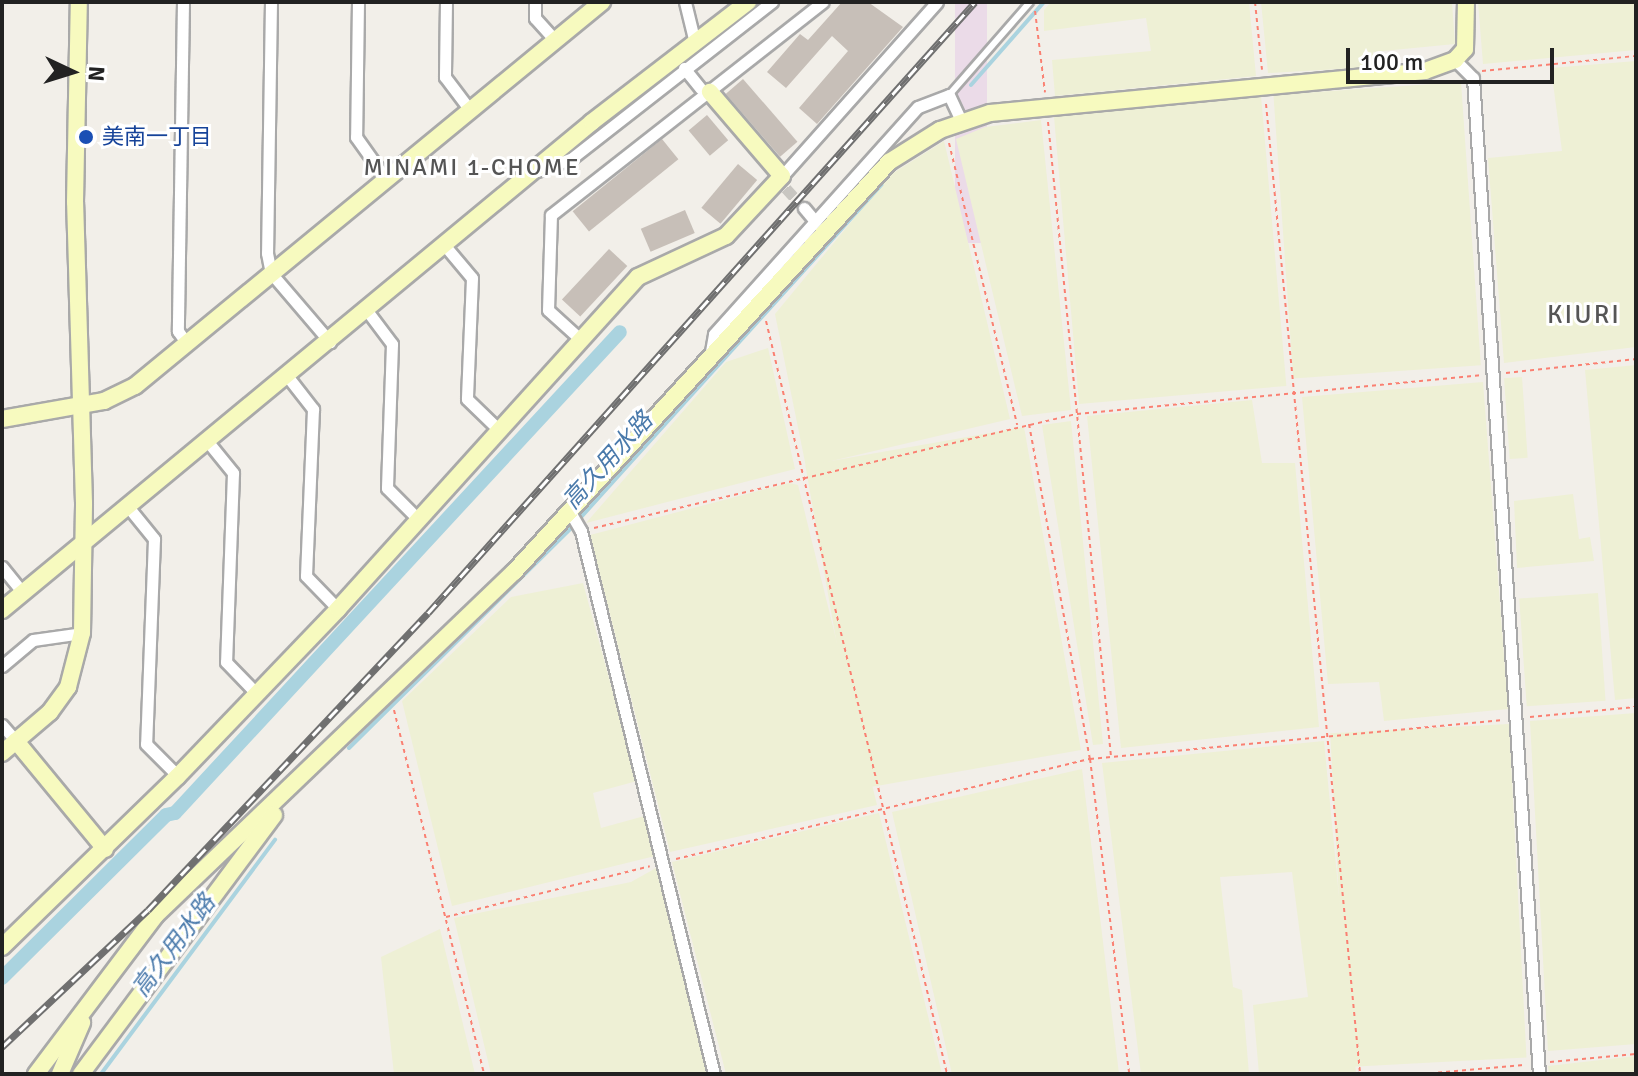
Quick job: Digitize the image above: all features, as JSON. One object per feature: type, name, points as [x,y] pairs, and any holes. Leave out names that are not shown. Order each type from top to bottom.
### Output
[{"type":"street","points":[[2,753],[50,712],[68,687],[82,633],[84,542],[75,217],[79,2]]},
{"type":"street","points":[[183,2],[178,331],[187,344]]},
{"type":"street","points":[[271,2],[267,253],[271,273],[330,342]]},
{"type":"street","points":[[358,2],[356,137],[386,179]]},
{"type":"street","points":[[446,2],[445,77],[470,110]]},
{"type":"street","points":[[535,2],[535,18],[555,40]]},
{"type":"street","points":[[2,419],[121,394],[187,344],[602,2]]},
{"type":"street","points":[[685,2],[695,43]]},
{"type":"street","points":[[2,610],[368,312],[528,174],[748,2]]},
{"type":"street","points":[[528,174],[572,158],[772,2]]},
{"type":"street","points":[[580,339],[548,310],[551,215],[705,90],[823,2]]},
{"type":"street","points":[[2,947],[178,776],[338,609],[638,277],[726,236],[937,2]]},
{"type":"street","points":[[1461,66],[1468,35],[1466,2]]},
{"type":"street","points":[[36,1074],[156,915],[454,633],[577,523],[709,361],[889,162],[961,121],[1047,108],[1461,66]]},
{"type":"street","points":[[1461,66],[1473,78],[1519,718],[1539,1069]]},
{"type":"street","points":[[684,68],[782,176]]},
{"type":"street","points":[[709,361],[714,334],[918,107],[949,95],[961,121]]},
{"type":"street","points":[[804,208],[815,221]]},
{"type":"street","points":[[446,247],[472,278],[467,399],[499,430]]},
{"type":"street","points":[[368,312],[392,344],[387,488],[419,520]]},
{"type":"street","points":[[288,377],[313,409],[306,576],[338,609]]},
{"type":"street","points":[[208,442],[233,473],[226,662],[257,694]]},
{"type":"street","points":[[129,508],[154,539],[146,744],[178,776]]},
{"type":"street","points":[[577,523],[714,1074]]},
{"type":"street","points":[[2,567],[23,593]]},
{"type":"street","points":[[2,666],[33,640],[82,633]]},
{"type":"street","points":[[2,725],[105,849]]},
{"type":"street","points":[[81,1074],[301,779]]},
{"type":"street","points":[[60,1074],[98,989]]},
{"type":"lane","points":[[949,95],[1032,2]]},
{"type":"path","points":[[1032,2],[1047,108],[1111,758]]},
{"type":"path","points":[[1255,2],[1360,1074]]},
{"type":"path","points":[[1461,66],[1636,56]]},
{"type":"path","points":[[948,138],[1018,425]]},
{"type":"path","points":[[766,321],[947,1074]]},
{"type":"path","points":[[577,523],[803,479],[1018,425],[1077,414],[1636,359]]},
{"type":"path","points":[[1029,423],[1090,759],[1129,1074]]},
{"type":"path","points":[[446,917],[1090,759],[1636,707]]},
{"type":"path","points":[[395,716],[484,1074]]},
{"type":"path","points":[[1422,1074],[1539,1069],[1636,1054]]},
{"type":"shaded area","points":[[955,2],[987,2],[987,243],[955,243]]},
{"type":"green space","points":[[1051,2],[1249,2],[1256,76],[1055,96],[1052,60],[1151,51],[1146,18],[1044,31],[1044,10]]},
{"type":"green space","points":[[1261,2],[1452,2],[1455,44],[1373,52],[1374,67],[1268,73]]},
{"type":"green space","points":[[1478,2],[1636,2],[1636,50],[1483,64]]},
{"type":"green space","points":[[1636,61],[1636,347],[1504,363],[1488,158],[1562,151],[1551,68]]},
{"type":"green space","points":[[1461,82],[1481,365],[1293,378],[1273,95]]},
{"type":"green space","points":[[1261,96],[1286,386],[1079,404],[1054,114]]},
{"type":"green space","points":[[1041,120],[1071,410],[1022,416],[956,139],[985,127]]},
{"type":"green space","points":[[944,141],[1010,419],[806,467],[775,314],[890,175]]},
{"type":"green space","points":[[768,348],[795,469],[586,523],[726,362]]},
{"type":"green space","points":[[1636,365],[1636,698],[1615,700],[1585,370]]},
{"type":"green space","points":[[1522,377],[1528,458],[1510,459],[1504,378]]},
{"type":"green space","points":[[1483,382],[1508,709],[1384,721],[1379,682],[1328,684],[1302,397]]},
{"type":"green space","points":[[1252,400],[1262,463],[1295,463],[1319,727],[1121,748],[1087,416]]},
{"type":"green space","points":[[1071,421],[1103,744],[1093,745],[1042,425]]},
{"type":"green space","points":[[1024,427],[1081,750],[862,789],[805,466]]},
{"type":"green space","points":[[789,483],[798,485],[877,805],[670,852],[590,535]]},
{"type":"green space","points":[[1573,494],[1579,539],[1590,537],[1594,561],[1517,568],[1514,501]]},
{"type":"green space","points":[[583,583],[637,781],[593,793],[601,828],[648,815],[655,856],[452,906],[402,701],[511,597]]},
{"type":"green space","points":[[1598,593],[1606,701],[1527,706],[1519,599]]},
{"type":"green space","points":[[1636,713],[1636,1044],[1548,1051],[1530,721]]},
{"type":"green space","points":[[1509,724],[1526,1058],[1348,1067],[1330,733]]},
{"type":"green space","points":[[1324,741],[1356,1073],[1259,1074],[1253,1005],[1308,997],[1292,872],[1220,877],[1233,987],[1242,990],[1249,1074],[1141,1074],[1102,763]]},
{"type":"green space","points":[[1082,769],[1119,1074],[952,1074],[892,812]]},
{"type":"green space","points":[[879,813],[942,1074],[726,1074],[672,862]]},
{"type":"green space","points":[[656,868],[707,1074],[491,1074],[454,918],[631,882]]},
{"type":"green space","points":[[440,929],[475,1074],[394,1074],[381,957]]},
{"type":"green space","points":[[1636,1056],[1636,1074],[1549,1074],[1548,1066]]},
{"type":"building","points":[[842,2],[868,2],[903,27],[817,124],[799,108],[848,51],[832,36],[786,88],[767,72],[800,34],[808,40]]},
{"type":"building","points":[[743,79],[797,142],[780,157],[726,94]]},
{"type":"building","points":[[707,115],[728,140],[710,156],[689,130]]},
{"type":"building","points":[[662,139],[678,159],[589,232],[573,211]]},
{"type":"building","points":[[738,164],[757,180],[721,224],[701,208]]},
{"type":"building","points":[[685,210],[695,233],[651,252],[641,229]]},
{"type":"building","points":[[609,249],[627,266],[580,317],[562,299]]},
{"type":"waterway","name":"高久用水路","points":[[971,85],[1044,2]]},
{"type":"waterway","name":"高久用水路","points":[[349,748],[573,526],[881,185]]},
{"type":"waterway","points":[[2,978],[166,815],[175,813],[620,332]]},
{"type":"waterway","name":"高久用水路","points":[[101,1074],[275,840]]},
{"type":"tunnel","points":[[775,176],[804,208]]},
{"type":"railway","points":[[2,1047],[148,910],[428,613],[975,2]]},
{"type":"place","name":"美南一丁目","points":[[86,137]]},
{"type":"district","name":"MINAMI 1-CHOME","points":[[472,168]]},
{"type":"district","name":"KIURI","points":[[1584,316]]}]
